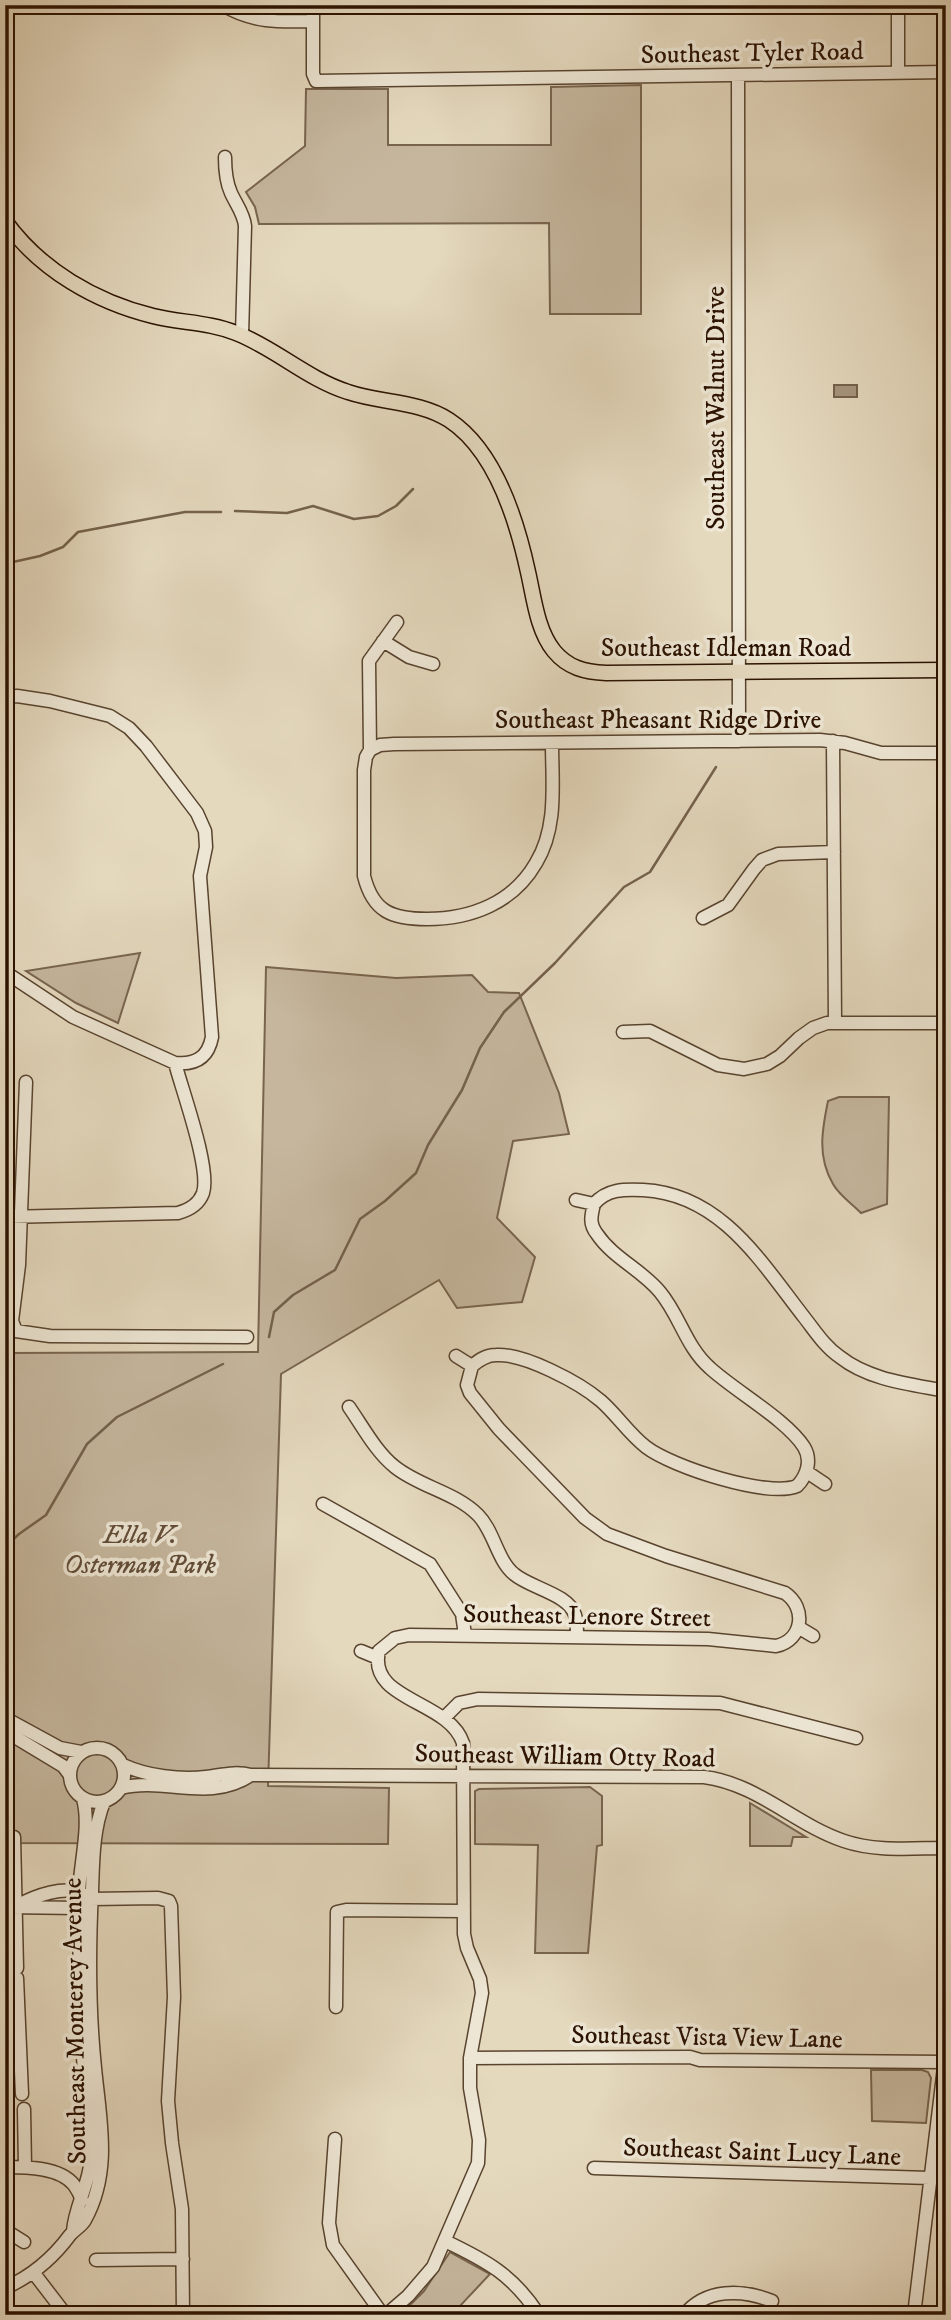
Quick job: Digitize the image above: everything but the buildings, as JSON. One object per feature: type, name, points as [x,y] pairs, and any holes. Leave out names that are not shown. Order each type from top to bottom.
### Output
[{"type":"main road","name":"Southeast Idleman Road","points":[[5,221],[40,261],[92,292],[141,313],[211,325],[242,335],[335,388],[366,398],[433,411],[449,420],[482,455],[506,499],[518,534],[541,625],[553,649],[578,669],[594,673],[946,670]]},
{"type":"street","points":[[223,5],[243,16],[263,21],[312,21],[313,5]]},
{"type":"street","points":[[898,5],[898,73]]},
{"type":"street","name":"Southeast Tyler Road","points":[[312,21],[313,74],[316,81],[946,72]]},
{"type":"street","name":"Southeast Walnut Drive","points":[[738,75],[739,741]]},
{"type":"street","points":[[225,157],[229,189],[244,217],[245,226],[242,335]]},
{"type":"street","points":[[397,622],[369,661],[370,750],[364,771],[365,876],[368,890],[379,907],[394,916],[407,919],[440,919],[467,915],[494,904],[517,888],[535,866],[547,842],[552,812],[552,743]]},
{"type":"street","points":[[383,641],[409,657],[433,664]]},
{"type":"street","points":[[5,697],[50,701],[110,716],[120,722],[146,746],[202,822],[205,847],[200,876],[212,1037],[204,1057],[191,1063],[175,1063],[73,1017],[5,972]]},
{"type":"street","points":[[833,741],[835,1022]]},
{"type":"street","name":"Southeast Pheasant Ridge Drive","points":[[370,750],[380,745],[394,744],[833,741],[881,753],[946,753]]},
{"type":"street","points":[[704,918],[728,905],[762,860],[778,854],[834,852]]},
{"type":"street","points":[[623,1032],[650,1031],[718,1065],[744,1069],[767,1064],[813,1028],[835,1022],[946,1023]]},
{"type":"street","points":[[5,1217],[178,1213],[188,1210],[198,1202],[203,1193],[203,1170],[195,1128],[175,1063]]},
{"type":"street","points":[[26,1082],[19,1265],[12,1321],[16,1331],[50,1336],[247,1337]]},
{"type":"street","points":[[456,1356],[472,1366],[486,1356],[498,1354],[556,1372],[586,1389],[604,1404],[647,1448],[695,1470],[762,1489],[780,1490],[797,1486],[807,1472],[807,1454],[797,1438],[698,1356],[662,1294],[598,1236],[591,1224],[594,1204],[607,1192],[646,1190],[687,1199],[714,1213],[744,1240],[822,1339],[841,1358],[878,1376],[946,1391]]},
{"type":"street","points":[[576,1200],[594,1204]]},
{"type":"street","name":"Southeast Lenore Street","points":[[377,1658],[379,1651],[387,1643],[402,1636],[708,1639],[776,1646],[787,1643],[798,1628],[799,1607],[785,1593],[666,1556],[607,1534],[585,1518],[499,1429],[470,1393],[467,1385],[472,1366]]},
{"type":"street","points":[[349,1408],[380,1452],[395,1468],[464,1504],[480,1516],[512,1573],[562,1599],[570,1606],[575,1614],[577,1636]]},
{"type":"street","points":[[807,1472],[825,1484]]},
{"type":"street","points":[[323,1504],[430,1564],[462,1614],[465,1635]]},
{"type":"street","points":[[798,1628],[813,1636]]},
{"type":"street","points":[[335,2139],[328,2223],[333,2245],[385,2315],[421,2283],[433,2267],[471,2181],[479,2152],[470,2088],[470,2058],[482,1993],[477,1968],[467,1948],[463,1911],[464,1775],[460,1733],[445,1717],[386,1683],[379,1672],[377,1658],[361,1651]]},
{"type":"street","points":[[445,1717],[459,1703],[478,1699],[720,1703],[856,1738]]},
{"type":"street","points":[[5,1718],[60,1748],[81,1752],[99,1748],[109,1750],[123,1765],[121,1788],[116,1795],[104,1802],[90,1802],[76,1794],[69,1774],[72,1763],[81,1752]]},
{"type":"street","points":[[5,1731],[63,1766],[69,1774]]},
{"type":"street","name":"Southeast William Otty Road","points":[[123,1765],[142,1772],[184,1777],[209,1777],[239,1772],[679,1776],[715,1779],[755,1792],[824,1833],[845,1842],[871,1847],[946,1848]]},
{"type":"street","name":"Southeast William Otty Road","points":[[121,1788],[141,1786],[205,1789],[242,1781],[251,1774]]},
{"type":"street","name":"Southeast Monterey Avenue","points":[[73,2231],[90,2163],[91,2146],[82,2039],[79,1892],[85,1819],[83,1799]]},
{"type":"street","name":"Southeast Monterey Avenue","points":[[5,2288],[33,2272],[84,2223],[100,2181],[103,2149],[92,2011],[92,1899],[94,1849],[104,1802]]},
{"type":"street","points":[[15,1836],[10,1907],[17,1973],[12,2036],[22,2094]]},
{"type":"street","points":[[10,1907],[35,1896],[79,1892],[92,1899],[158,1898],[169,1901],[174,1997],[168,2101],[182,2209],[183,2315]]},
{"type":"street","points":[[10,1907],[79,1908],[92,1899]]},
{"type":"street","points":[[336,2007],[337,1912],[463,1911]]},
{"type":"street","points":[[914,2315],[929,2178],[943,2100],[945,2056]]},
{"type":"street","name":"Southeast Vista View Lane","points":[[470,2058],[690,2057],[700,2060],[945,2056]]},
{"type":"street","points":[[24,2109],[25,2167]]},
{"type":"street","points":[[5,2167],[25,2167],[58,2174],[78,2172],[90,2163]]},
{"type":"street","name":"Southeast Saint Lucy Lane","points":[[594,2168],[929,2178]]},
{"type":"street","points":[[58,2174],[74,2185],[82,2200]]},
{"type":"street","points":[[5,2230],[24,2242]]},
{"type":"street","points":[[445,2241],[492,2264],[510,2278],[524,2292],[539,2315]]},
{"type":"street","points":[[96,2260],[183,2259]]},
{"type":"street","points":[[33,2272],[66,2315]]},
{"type":"street","points":[[684,2315],[701,2299],[713,2295],[753,2293],[772,2301]]},
{"type":"green space","points":[[641,85],[641,314],[550,314],[549,223],[259,224],[255,207],[246,192],[305,146],[306,89],[388,89],[388,145],[551,145],[551,87]]},
{"type":"green space","points":[[140,953],[118,1023],[76,1003],[26,971]]},
{"type":"green space","name":"Ella V. Osterman Park","points":[[266,967],[396,978],[472,975],[488,992],[519,993],[559,1093],[569,1134],[513,1141],[497,1218],[535,1257],[522,1302],[457,1308],[439,1280],[281,1374],[268,1786],[389,1788],[388,1844],[5,1843],[5,1353],[258,1352]]},
{"type":"green space","points":[[839,1097],[889,1097],[887,1204],[861,1213],[836,1188],[828,1174],[823,1154],[828,1101]]},
{"type":"green space","points":[[590,1787],[602,1796],[602,1845],[597,1846],[588,1953],[535,1953],[538,1845],[475,1844],[475,1791]]},
{"type":"green space","points":[[750,1803],[806,1837],[793,1837],[791,1846],[750,1846]]},
{"type":"green space","points":[[871,2070],[928,2072],[931,2078],[926,2123],[872,2121]]},
{"type":"green space","points":[[450,2252],[490,2274],[458,2308],[463,2315],[403,2315],[424,2291]]},
{"type":"shaded area","points":[[834,385],[857,385],[857,397],[834,397]]},
{"type":"waterway","points":[[235,511],[287,513],[313,506],[354,519],[378,516],[396,506],[413,489]]},
{"type":"waterway","points":[[5,573],[13,562],[63,547],[78,532],[185,512],[221,512]]},
{"type":"waterway","points":[[269,1337],[274,1312],[293,1295],[335,1270],[360,1219],[416,1173],[428,1145],[462,1090],[480,1048],[504,1012],[555,963],[624,887],[650,872],[716,767]]},
{"type":"waterway","points":[[5,1547],[46,1515],[87,1444],[117,1417],[223,1364]]}]
